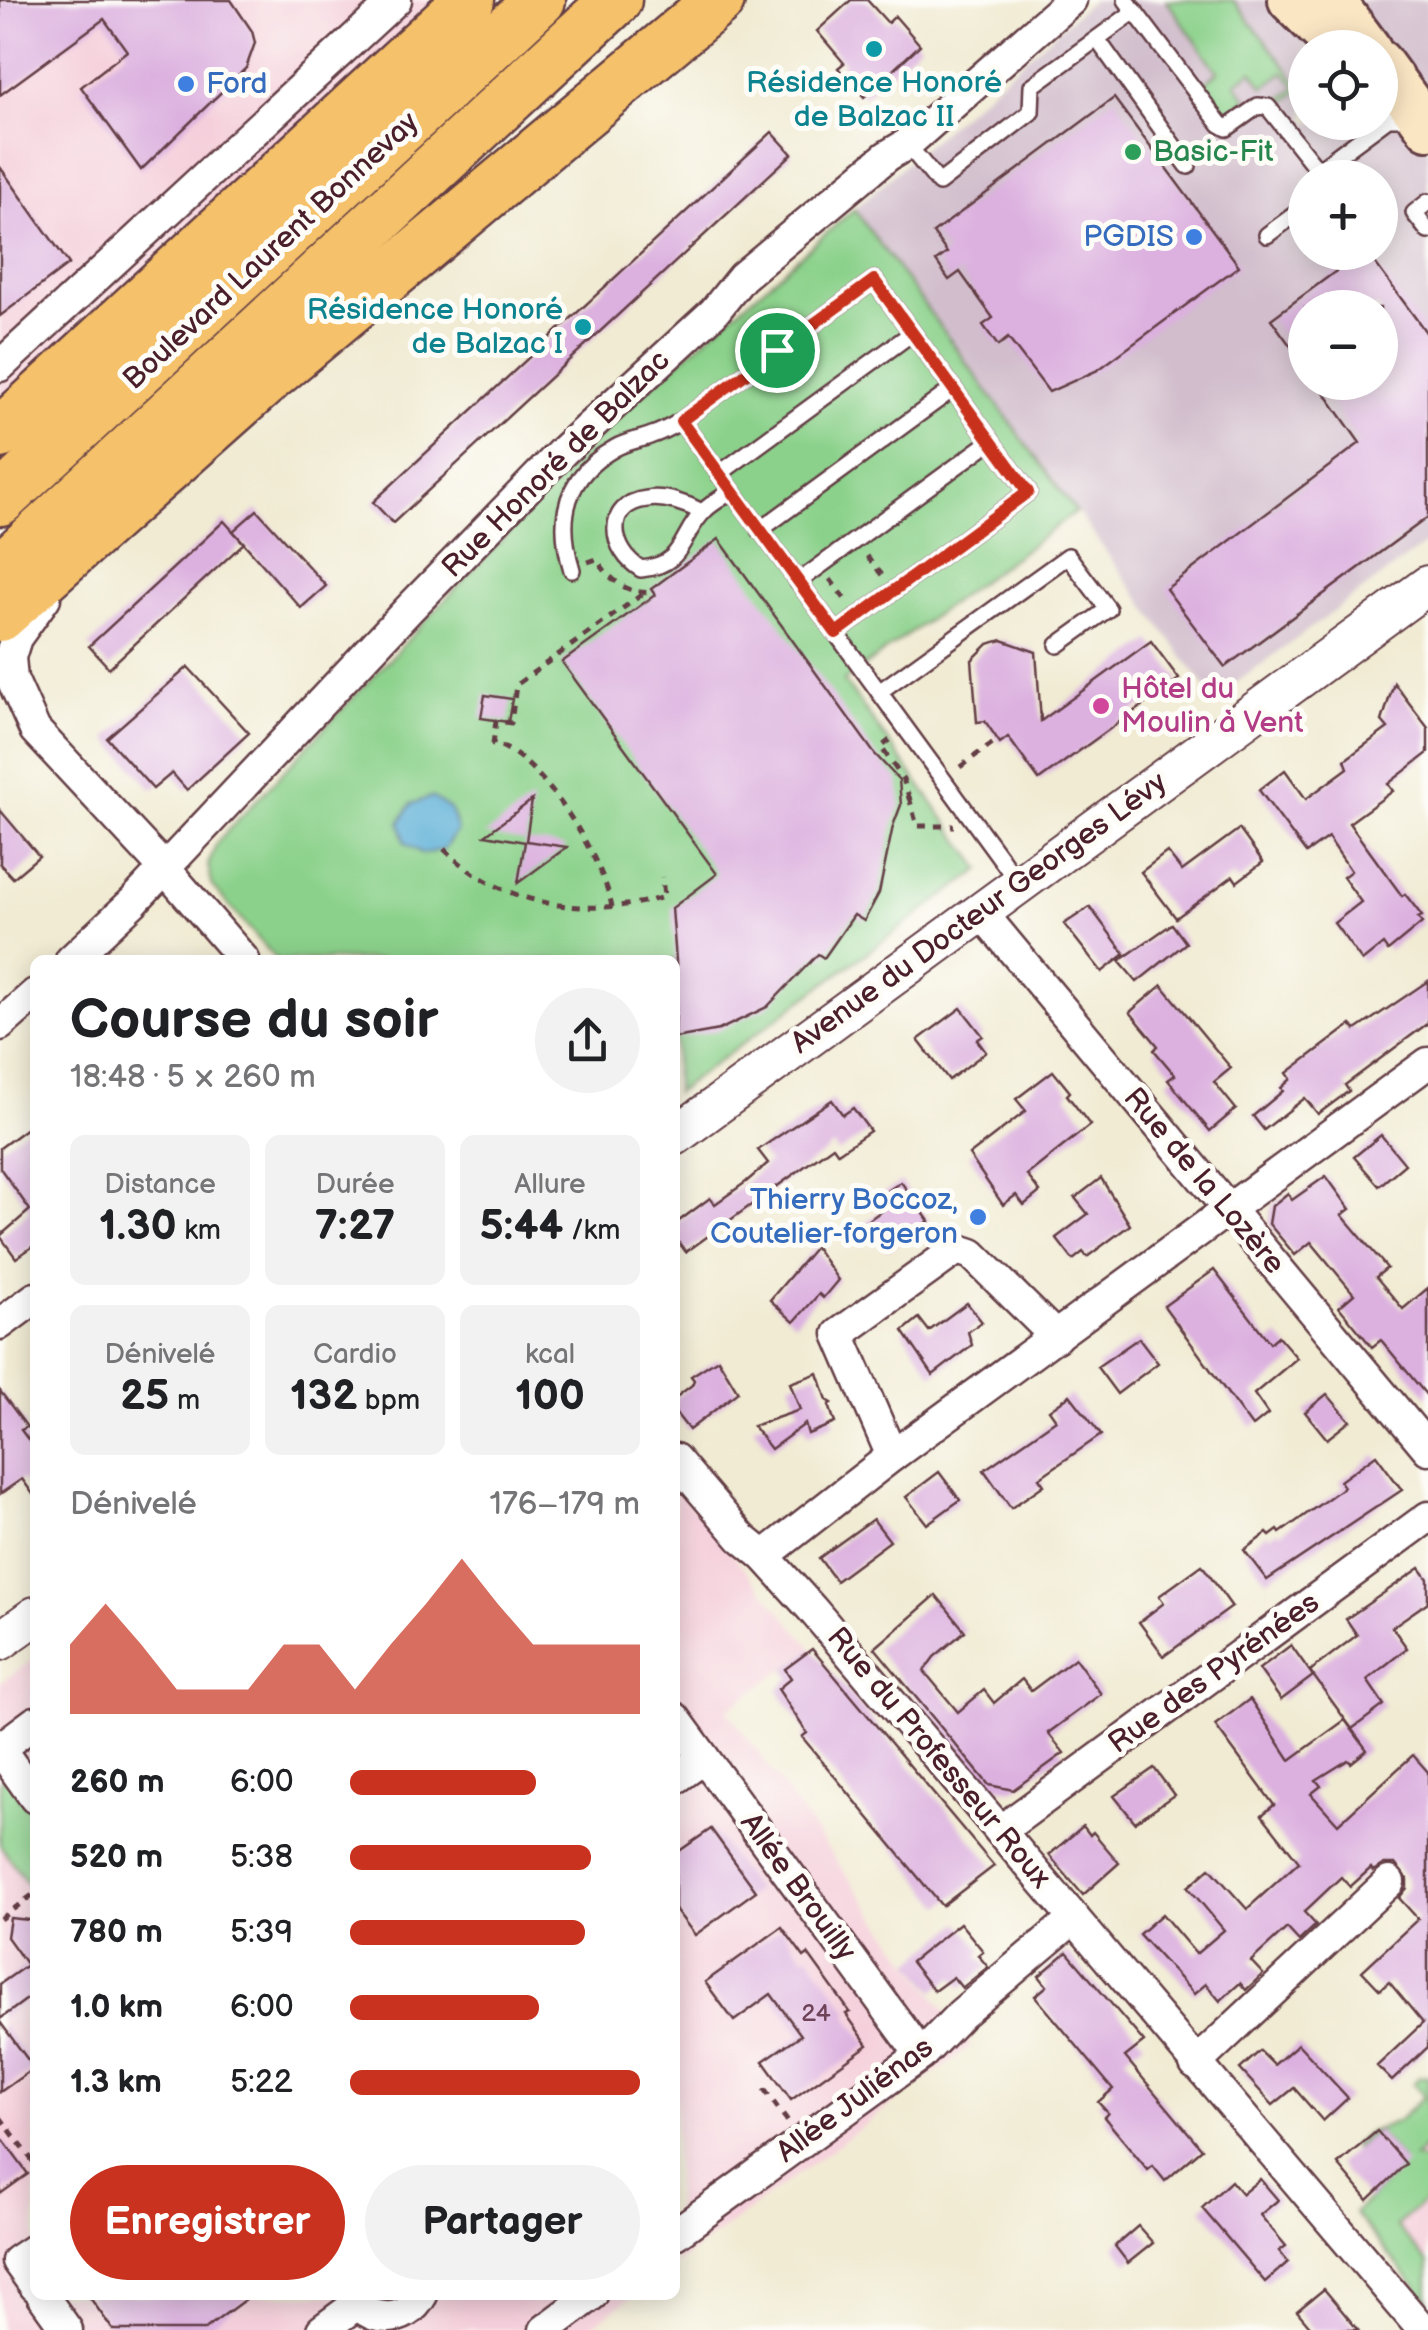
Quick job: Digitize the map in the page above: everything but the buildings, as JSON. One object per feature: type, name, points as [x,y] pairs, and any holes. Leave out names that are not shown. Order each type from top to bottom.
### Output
[{"type":"highway","points":[[0,433],[469,0]]},
{"type":"highway","name":"Boulevard Laurent Bonnevay","points":[[0,500],[540,0]]},
{"type":"highway","name":"Boulevard Laurent Bonnevay","points":[[0,570],[616,0]]},
{"type":"highway","points":[[0,616],[270,376],[719,0]]},
{"type":"main road","points":[[1290,0],[1320,30]]},
{"type":"main road","points":[[1333,0],[1356,30]]},
{"type":"main road","points":[[1398,87],[1424,123]]},
{"type":"main road","points":[[1398,101],[1424,123]]},
{"type":"street","points":[[0,366],[396,0]]},
{"type":"street","name":"Rue Honoré de Balzac","points":[[76,955],[563,451],[714,312],[742,278],[888,156],[908,144],[1072,0]]},
{"type":"street","points":[[193,445],[56,585],[16,638],[10,656],[12,679],[35,730],[240,955]]},
{"type":"street","name":"Avenue du Docteur Georges Lévy","points":[[680,1132],[1428,585]]},
{"type":"street","points":[[0,718],[35,730]]},
{"type":"street","name":"Rue de la Lozère","points":[[981,912],[1428,1449]]},
{"type":"street","points":[[0,1025],[30,998]]},
{"type":"street","points":[[764,1556],[892,1456],[1428,1062]]},
{"type":"street","points":[[892,1456],[839,1334],[957,1248],[972,1254],[1056,1337]]},
{"type":"street","points":[[0,1324],[30,1302]]},
{"type":"street","name":"Rue du Professeur Roux","points":[[680,1465],[742,1538],[764,1556],[1423,2330]]},
{"type":"street","name":"Rue des Pyrénées","points":[[1000,1831],[1428,1517]]},
{"type":"street","points":[[0,1642],[30,1620]]},
{"type":"street","name":"Allée Brouilly","points":[[680,1725],[921,2056]]},
{"type":"street","points":[[30,1726],[0,1749],[30,1791]]},
{"type":"street","points":[[680,1775],[704,1758]]},
{"type":"street","points":[[1195,2064],[1389,1882]]},
{"type":"street","name":"Allée Juliénas","points":[[680,2230],[921,2056],[961,2014],[1074,1918]]},
{"type":"street","points":[[30,2252],[17,2261],[30,2279]]},
{"type":"street","points":[[46,2300],[68,2330]]},
{"type":"street","points":[[322,2330],[354,2300],[368,2314],[382,2318],[419,2312]]},
{"type":"street","points":[[545,2330],[585,2300]]},
{"type":"lane","points":[[908,144],[939,182],[1032,112],[1032,86],[1097,39],[1131,5],[1220,124],[1227,128],[1258,106],[1268,108],[1307,160]]},
{"type":"lane","points":[[1097,39],[1188,166]]},
{"type":"lane","points":[[1336,160],[1388,118],[1424,123]]},
{"type":"lane","points":[[1428,202],[1414,212],[1428,231]]},
{"type":"lane","points":[[1267,235],[1288,220]]},
{"type":"lane","points":[[572,570],[564,546],[564,510],[581,475],[616,447],[652,436],[681,421],[874,280],[1028,492],[836,633]]},
{"type":"lane","points":[[720,474],[912,333]]},
{"type":"lane","points":[[760,530],[953,389]]},
{"type":"lane","points":[[681,421],[1020,884]]},
{"type":"lane","points":[[798,582],[991,441]]},
{"type":"lane","points":[[702,512],[668,500],[647,499],[632,504],[620,514],[615,527],[621,552],[642,569],[667,563],[680,550],[702,512],[732,491]]},
{"type":"lane","points":[[879,692],[1068,556],[1108,609],[1058,646]]},
{"type":"lane","points":[[957,826],[976,825]]},
{"type":"path","points":[[572,570],[597,558],[614,580],[644,593]]},
{"type":"path","points":[[612,907],[599,866],[567,810],[524,763],[504,746],[493,744],[496,721],[511,723],[516,686],[644,593],[653,592]]},
{"type":"path","points":[[892,738],[881,747],[903,778],[905,798],[916,826],[957,826]]},
{"type":"path","points":[[953,772],[998,739]]},
{"type":"path","points":[[444,848],[482,879],[560,907],[612,907],[664,896],[662,877]]},
{"type":"path","points":[[0,1919],[30,1897]]},
{"type":"path","points":[[764,2089],[802,2141]]},
{"type":"path","points":[[0,2117],[30,2157]]},
{"type":"shaded area","points":[[0,0],[442,0],[0,408]]},
{"type":"shaded area","points":[[1092,0],[1428,0],[1428,542],[1214,699],[854,209]]},
{"type":"shaded area","points":[[680,1493],[812,1648],[727,1710],[971,2046],[680,2261]]},
{"type":"shaded area","points":[[30,1662],[30,2300],[627,2300],[586,2330],[0,2330],[0,1683]]},
{"type":"shaded area","points":[[1428,2144],[1428,2301],[1354,2213]]},
{"type":"green space","points":[[1166,0],[1233,0],[1288,70],[1288,77],[1284,72],[1264,87],[1252,71],[1236,83],[1247,99],[1232,110],[1223,109],[1203,84],[1218,72]]},
{"type":"green space","points":[[854,209],[1076,512],[844,681],[981,869],[680,1089],[680,955],[273,955],[212,886],[208,865],[217,842],[629,405]]},
{"type":"green space","points":[[7,1776],[30,1810],[30,1887],[0,1845],[0,1781]]},
{"type":"green space","points":[[1428,2076],[1428,2144],[1414,2158],[1428,2161],[1428,2199],[1396,2226],[1428,2263],[1428,2301],[1354,2213],[1393,2176],[1402,2160],[1377,2131],[1355,2149],[1352,2146],[1369,2132],[1398,2121],[1424,2096],[1413,2084]]},
{"type":"water","points":[[432,797],[450,809],[457,830],[444,849],[423,854],[405,843],[400,822],[411,804]]},
{"type":"place","name":"Résidence Honoré de Balzac II","points":[[874,49]]},
{"type":"place","name":"Ford","points":[[186,84]]},
{"type":"place","name":"Basic-Fit","points":[[1133,152]]},
{"type":"place","name":"PGDIS","points":[[1194,237]]},
{"type":"place","name":"Résidence Honoré de Balzac I","points":[[583,327]]},
{"type":"place","name":"Hôtel du Moulin à Vent","points":[[1101,706]]},
{"type":"place","name":"Thierry Boccoz, Coutelier-forgeron","points":[[978,1217]]},
{"type":"route","points":[[874,280],[1028,492],[836,633],[681,421],[777,350],[874,280]]}]
